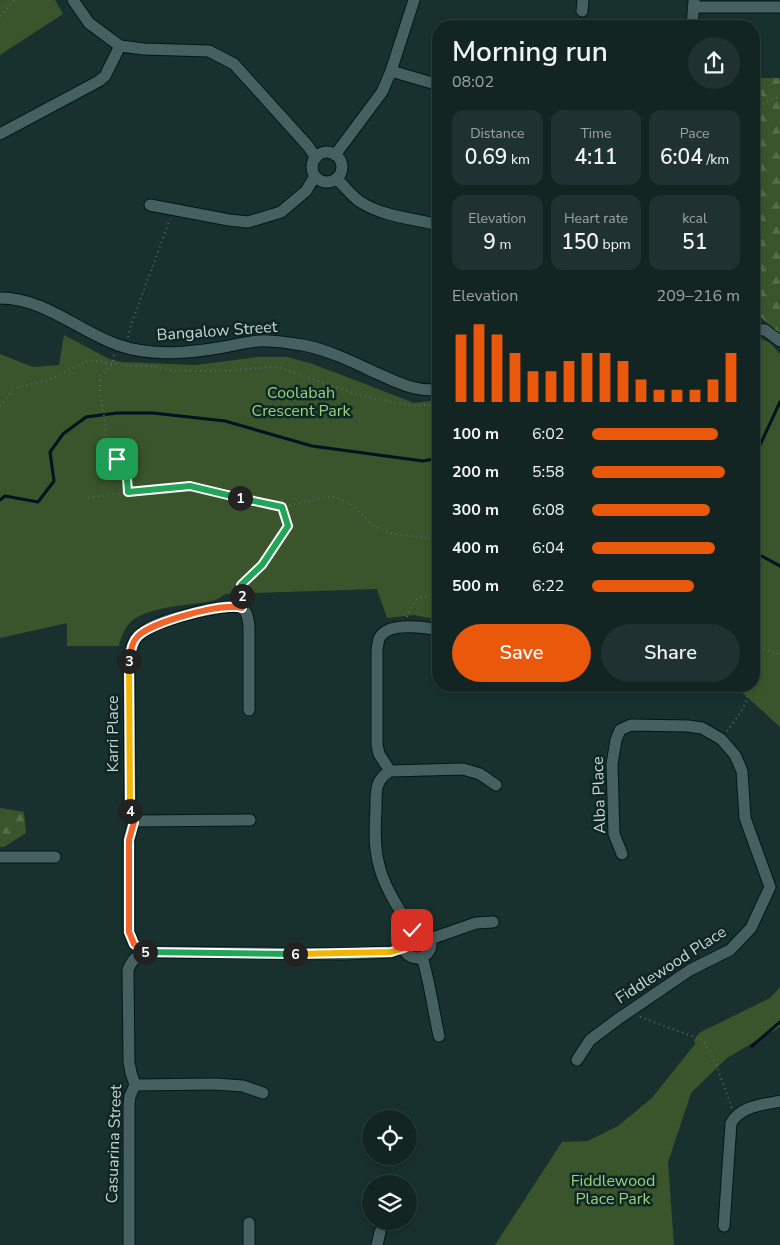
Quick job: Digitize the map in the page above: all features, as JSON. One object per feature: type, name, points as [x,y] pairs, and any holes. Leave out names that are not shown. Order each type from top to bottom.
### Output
[{"type":"street","points":[[73,0],[89,23],[120,46],[144,49],[209,51],[234,64],[308,146],[316,158]]},
{"type":"street","points":[[335,155],[382,92],[391,71],[414,0]]},
{"type":"street","points":[[693,20],[694,3],[780,7]]},
{"type":"street","points":[[0,134],[99,81],[105,76],[120,46]]},
{"type":"street","points":[[391,71],[432,83]]},
{"type":"street","points":[[323,153],[335,155],[339,158],[342,171],[337,179],[323,182],[315,176],[312,167],[316,158],[323,153]]},
{"type":"street","points":[[150,205],[248,222],[281,212],[306,191],[315,176]]},
{"type":"street","points":[[337,179],[357,200],[371,208],[386,214],[432,224]]},
{"type":"street","name":"Bangalow Street","points":[[0,298],[39,305],[119,346],[156,352],[188,352],[258,341],[281,342],[325,351],[406,386],[432,390]]},
{"type":"street","points":[[760,330],[765,330],[780,341]]},
{"type":"street","name":"Karri Place","points":[[143,952],[134,944],[129,932],[129,840],[134,822],[130,808],[129,775],[129,661],[132,644],[139,635],[152,626],[161,623],[200,612],[227,607],[238,606],[242,608]]},
{"type":"street","points":[[242,608],[247,614],[249,626],[248,710]]},
{"type":"street","points":[[390,771],[383,762],[377,744],[377,649],[380,637],[387,630],[395,628],[423,627],[432,629]]},
{"type":"street","name":"Alba Place","points":[[622,854],[614,834],[612,764],[616,740],[620,730],[631,725],[702,728],[721,740],[735,755],[742,771],[745,818],[775,888]]},
{"type":"street","points":[[412,930],[382,874],[376,849],[378,782],[383,775],[390,771],[463,769],[480,774],[496,785]]},
{"type":"street","points":[[134,822],[250,820]]},
{"type":"street","points":[[0,857],[55,857]]},
{"type":"street","name":"Fiddlewood Place","points":[[577,1060],[590,1040],[690,970],[730,950],[751,928],[775,888]]},
{"type":"street","points":[[430,939],[476,922],[493,922]]},
{"type":"street","points":[[412,930],[423,931],[430,939],[430,949],[422,957],[412,957],[404,948],[404,937],[412,930]]},
{"type":"street","points":[[143,952],[345,954],[391,952],[404,948]]},
{"type":"street","name":"Casuarina Street","points":[[129,1245],[129,1105],[130,1096],[135,1085],[129,1062],[128,970],[133,960],[143,952]]},
{"type":"street","points":[[422,957],[430,982],[438,1036]]},
{"type":"street","points":[[135,1085],[243,1086],[263,1093]]},
{"type":"street","points":[[724,1226],[731,1123],[736,1114],[746,1109],[780,1101]]},
{"type":"street","points":[[249,1223],[249,1245]]},
{"type":"street","points":[[377,1245],[380,1232]]},
{"type":"path","points":[[0,16],[15,0]]},
{"type":"path","points":[[760,106],[780,97]]},
{"type":"path","points":[[128,339],[131,325],[173,210]]},
{"type":"path","points":[[0,406],[13,390],[21,386],[49,380],[89,360],[112,364],[151,366],[175,371],[274,368],[358,395],[412,406],[432,405]]},
{"type":"path","points":[[112,364],[100,377],[100,394],[106,426],[104,439],[110,455],[123,464],[126,469],[128,492]]},
{"type":"path","points":[[123,464],[132,455]]},
{"type":"path","points":[[88,498],[190,486],[282,507],[331,496],[349,502],[374,526],[390,533],[432,538]]},
{"type":"path","points":[[242,608],[241,585],[262,565],[288,526],[282,507],[282,499]]},
{"type":"path","points":[[407,627],[408,614],[418,598],[432,594]]},
{"type":"path","points":[[760,660],[761,648],[780,654]]},
{"type":"path","points":[[721,740],[745,704],[748,692]]},
{"type":"path","points":[[629,1012],[647,1021],[703,1040],[716,1064],[732,1109],[736,1114]]},
{"type":"green space","points":[[0,0],[55,0],[63,14],[0,55]]},
{"type":"green space","points":[[760,78],[780,78],[780,336],[760,316]]},
{"type":"green space","name":"Coolabah Crescent Park","points":[[64,335],[109,359],[122,362],[196,365],[257,357],[287,357],[313,364],[414,403],[432,401],[432,619],[414,615],[387,618],[377,589],[225,594],[218,599],[167,608],[140,616],[126,627],[119,646],[67,646],[67,623],[0,638],[0,354],[33,367],[59,365]]},
{"type":"green space","points":[[760,338],[770,343],[780,354],[780,727],[742,692],[760,692]]},
{"type":"green space","points":[[0,808],[24,812],[26,833],[4,847],[0,847]]},
{"type":"green space","name":"Fiddlewood Place Park","points":[[780,987],[780,1027],[727,1058],[691,1093],[668,1162],[674,1245],[495,1245],[562,1142],[588,1141],[618,1126],[652,1098],[695,1044],[694,1040],[699,1033],[770,998]]},
{"type":"waterway","points":[[760,445],[780,402]]},
{"type":"waterway","points":[[0,500],[5,496],[38,502],[54,481],[50,452],[63,434],[86,417],[117,413],[153,413],[225,421],[312,446],[423,461],[432,459]]},
{"type":"waterway","points":[[760,555],[780,566]]},
{"type":"waterway","points":[[752,1046],[780,1022]]},
{"type":"route","points":[[117,459],[126,469],[128,492],[190,486],[282,507],[288,526],[262,565],[241,585],[242,608],[238,606],[227,607],[170,620],[152,626],[139,635],[132,644],[129,661],[129,775],[130,808],[134,822],[129,840],[129,932],[134,944],[143,952],[345,954],[391,952],[404,948],[404,937],[412,930]]}]
